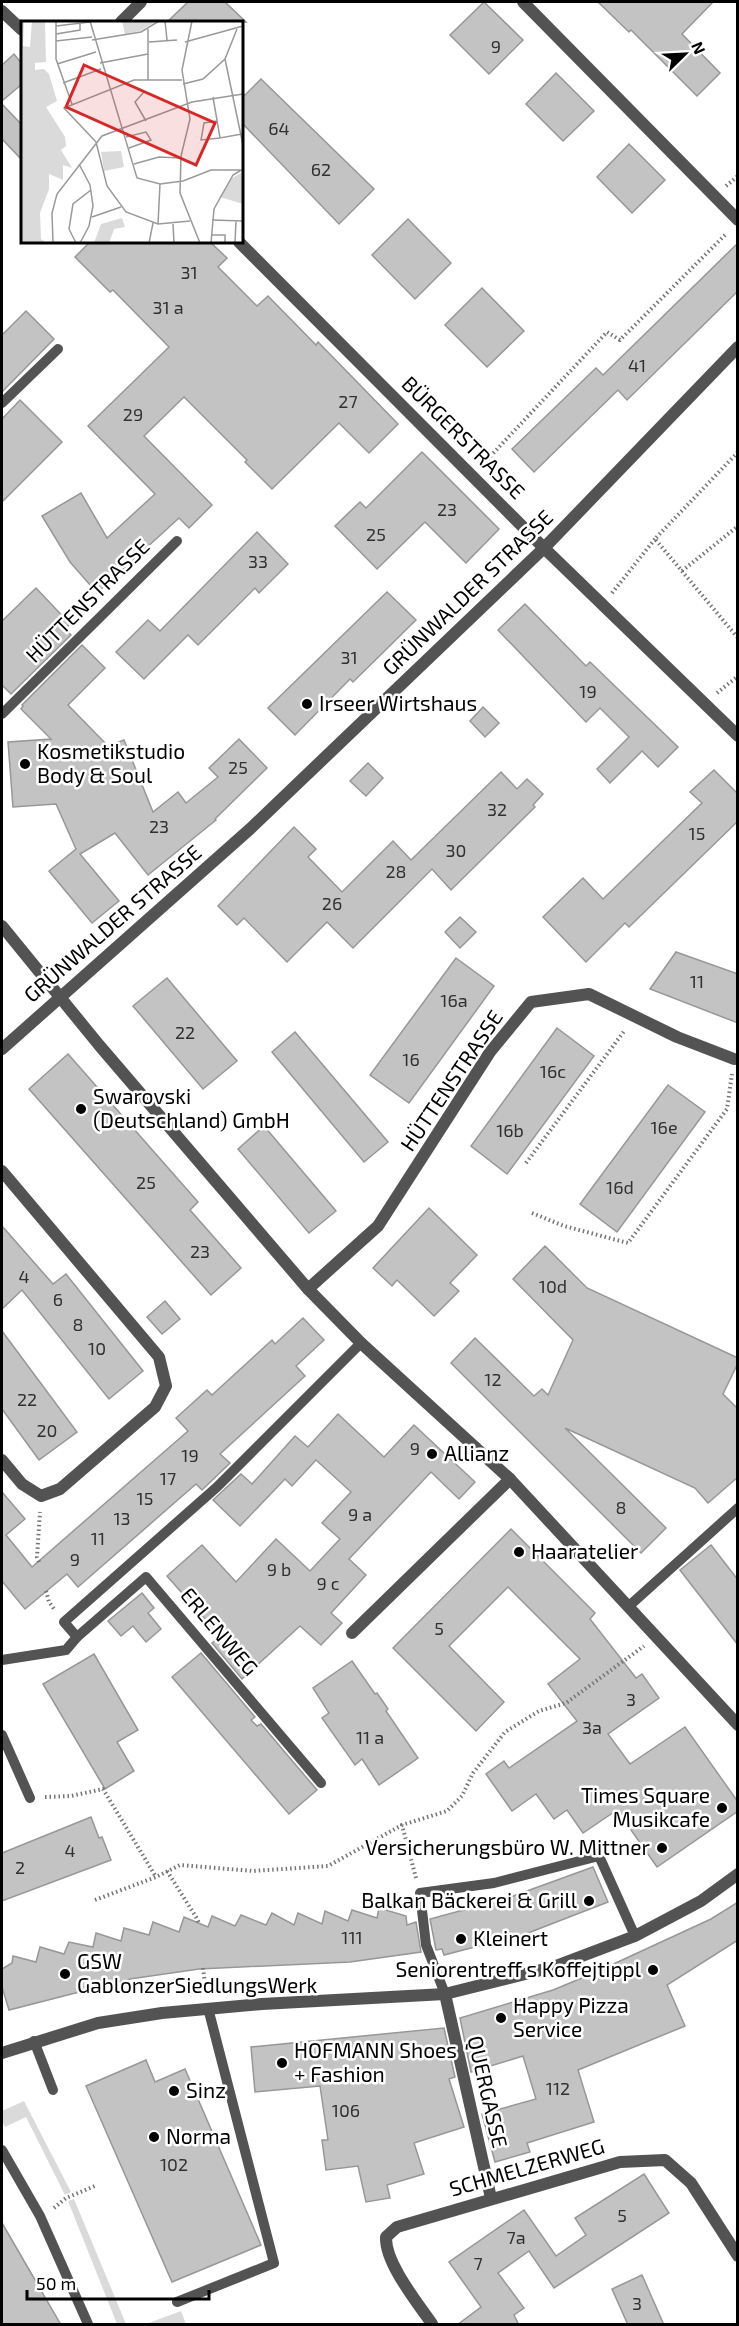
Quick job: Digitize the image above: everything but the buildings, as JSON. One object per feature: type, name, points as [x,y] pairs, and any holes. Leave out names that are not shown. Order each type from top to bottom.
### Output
[{"type":"street","points":[[122,21],[141,2]]},
{"type":"street","points":[[523,2],[738,220]]},
{"type":"street","points":[[2,11],[21,29]]},
{"type":"street","name":"BÜRGERSTRASSE","points":[[240,243],[544,548],[738,736]]},
{"type":"street","name":"GRÜNWALDER STRASSE","points":[[2,1049],[250,829],[544,548],[738,347]]},
{"type":"street","points":[[2,926],[59,998],[308,1289],[361,1343],[510,1479],[738,1725]]},
{"type":"street","name":"HÜTTENSTRASSE","points":[[308,1289],[378,1226],[490,1052],[531,1002],[589,993],[677,1037],[734,1059]]},
{"type":"street","points":[[2,1171],[159,1357],[166,1386],[155,1407],[60,1489],[41,1496],[22,1484],[2,1460]]},
{"type":"street","points":[[352,1633],[510,1479]]},
{"type":"street","points":[[2,2053],[98,2023],[162,2013],[208,2008],[445,1994],[554,1967],[635,1936],[701,1901],[738,1874]]},
{"type":"street","name":"QUERGASSE","points":[[445,1994],[491,2198]]},
{"type":"street","name":"SCHMELZERWEG","points":[[432,2325],[401,2276],[386,2247],[386,2236],[397,2227],[620,2162],[665,2160],[691,2183],[738,2256]]},
{"type":"lane","points":[[2,403],[57,349]]},
{"type":"lane","name":"HÜTTENSTRASSE","points":[[2,712],[177,541]]},
{"type":"lane","points":[[77,1637],[64,1622],[215,1489],[361,1343]]},
{"type":"lane","points":[[629,1606],[738,1508]]},
{"type":"lane","name":"ERLENWEG","points":[[2,1660],[66,1650],[77,1637],[146,1577],[321,1784]]},
{"type":"lane","points":[[2,1735],[30,1798]]},
{"type":"lane","points":[[445,1994],[426,1945],[420,1893],[494,1883],[599,1856],[635,1936]]},
{"type":"lane","points":[[177,2302],[274,2263],[208,2008]]},
{"type":"lane","points":[[34,2042],[53,2090]]},
{"type":"lane","points":[[2,2150],[40,2216],[88,2325]]},
{"type":"path","points":[[473,475],[607,332],[620,340],[729,231]]},
{"type":"path","points":[[603,605],[655,539],[738,452]]},
{"type":"path","points":[[682,571],[738,526]]},
{"type":"path","points":[[655,539],[738,638]]},
{"type":"path","points":[[704,703],[738,676]]},
{"type":"path","points":[[526,1162],[634,1017]]},
{"type":"path","points":[[532,1212],[564,1226],[628,1243],[728,1109],[734,1059]]},
{"type":"path","points":[[39,1562],[37,1557],[41,1496]]},
{"type":"path","points":[[95,1900],[156,1877],[180,1865],[253,1871],[328,1866],[402,1825],[447,1811],[462,1796],[473,1773],[505,1732],[539,1711],[566,1703],[657,1637]]},
{"type":"path","points":[[30,1798],[71,1796],[103,1789],[156,1877]]},
{"type":"path","points":[[402,1825],[420,1893]]},
{"type":"path","points":[[167,1871],[199,1923]]},
{"type":"path","points":[[203,1968],[208,2008]]},
{"type":"path","points":[[66,2198],[95,2186]]},
{"type":"shaded area","points":[[24,2101],[71,2192],[65,2195],[26,2117],[5,2127],[2,2121],[2,2111]]},
{"type":"shaded area","points":[[74,2199],[126,2324],[117,2324],[68,2201]]},
{"type":"shaded area","points":[[181,2311],[186,2324],[146,2324]]},
{"type":"place","name":"Irseer Wirtshaus","points":[[307,704]]},
{"type":"place","name":"Kosmetikstudio Body & Soul","points":[[25,764]]},
{"type":"place","name":"Swarovski (Deutschland) GmbH","points":[[81,1109]]},
{"type":"place","name":"Allianz","points":[[432,1454]]},
{"type":"place","name":"Haaratelier","points":[[519,1552]]},
{"type":"place","name":"Times Square Musikcafe","points":[[722,1808]]},
{"type":"place","name":"Versicherungsbüro W. Mittner","points":[[662,1848]]},
{"type":"place","name":"Balkan Bäckerei & Grill","points":[[589,1901]]},
{"type":"place","name":"Kleinert","points":[[461,1939]]},
{"type":"place","name":"Seniorentreff s Koffejtippl","points":[[653,1970]]},
{"type":"place","name":"GSW GablonzerSiedlungsWerk","points":[[65,1974]]},
{"type":"place","name":"Happy Pizza Service","points":[[501,2018]]},
{"type":"place","name":"HOFMANN Shoes + Fashion","points":[[282,2063]]},
{"type":"place","name":"Sinz","points":[[174,2091]]},
{"type":"place","name":"Norma","points":[[154,2137]]}]
